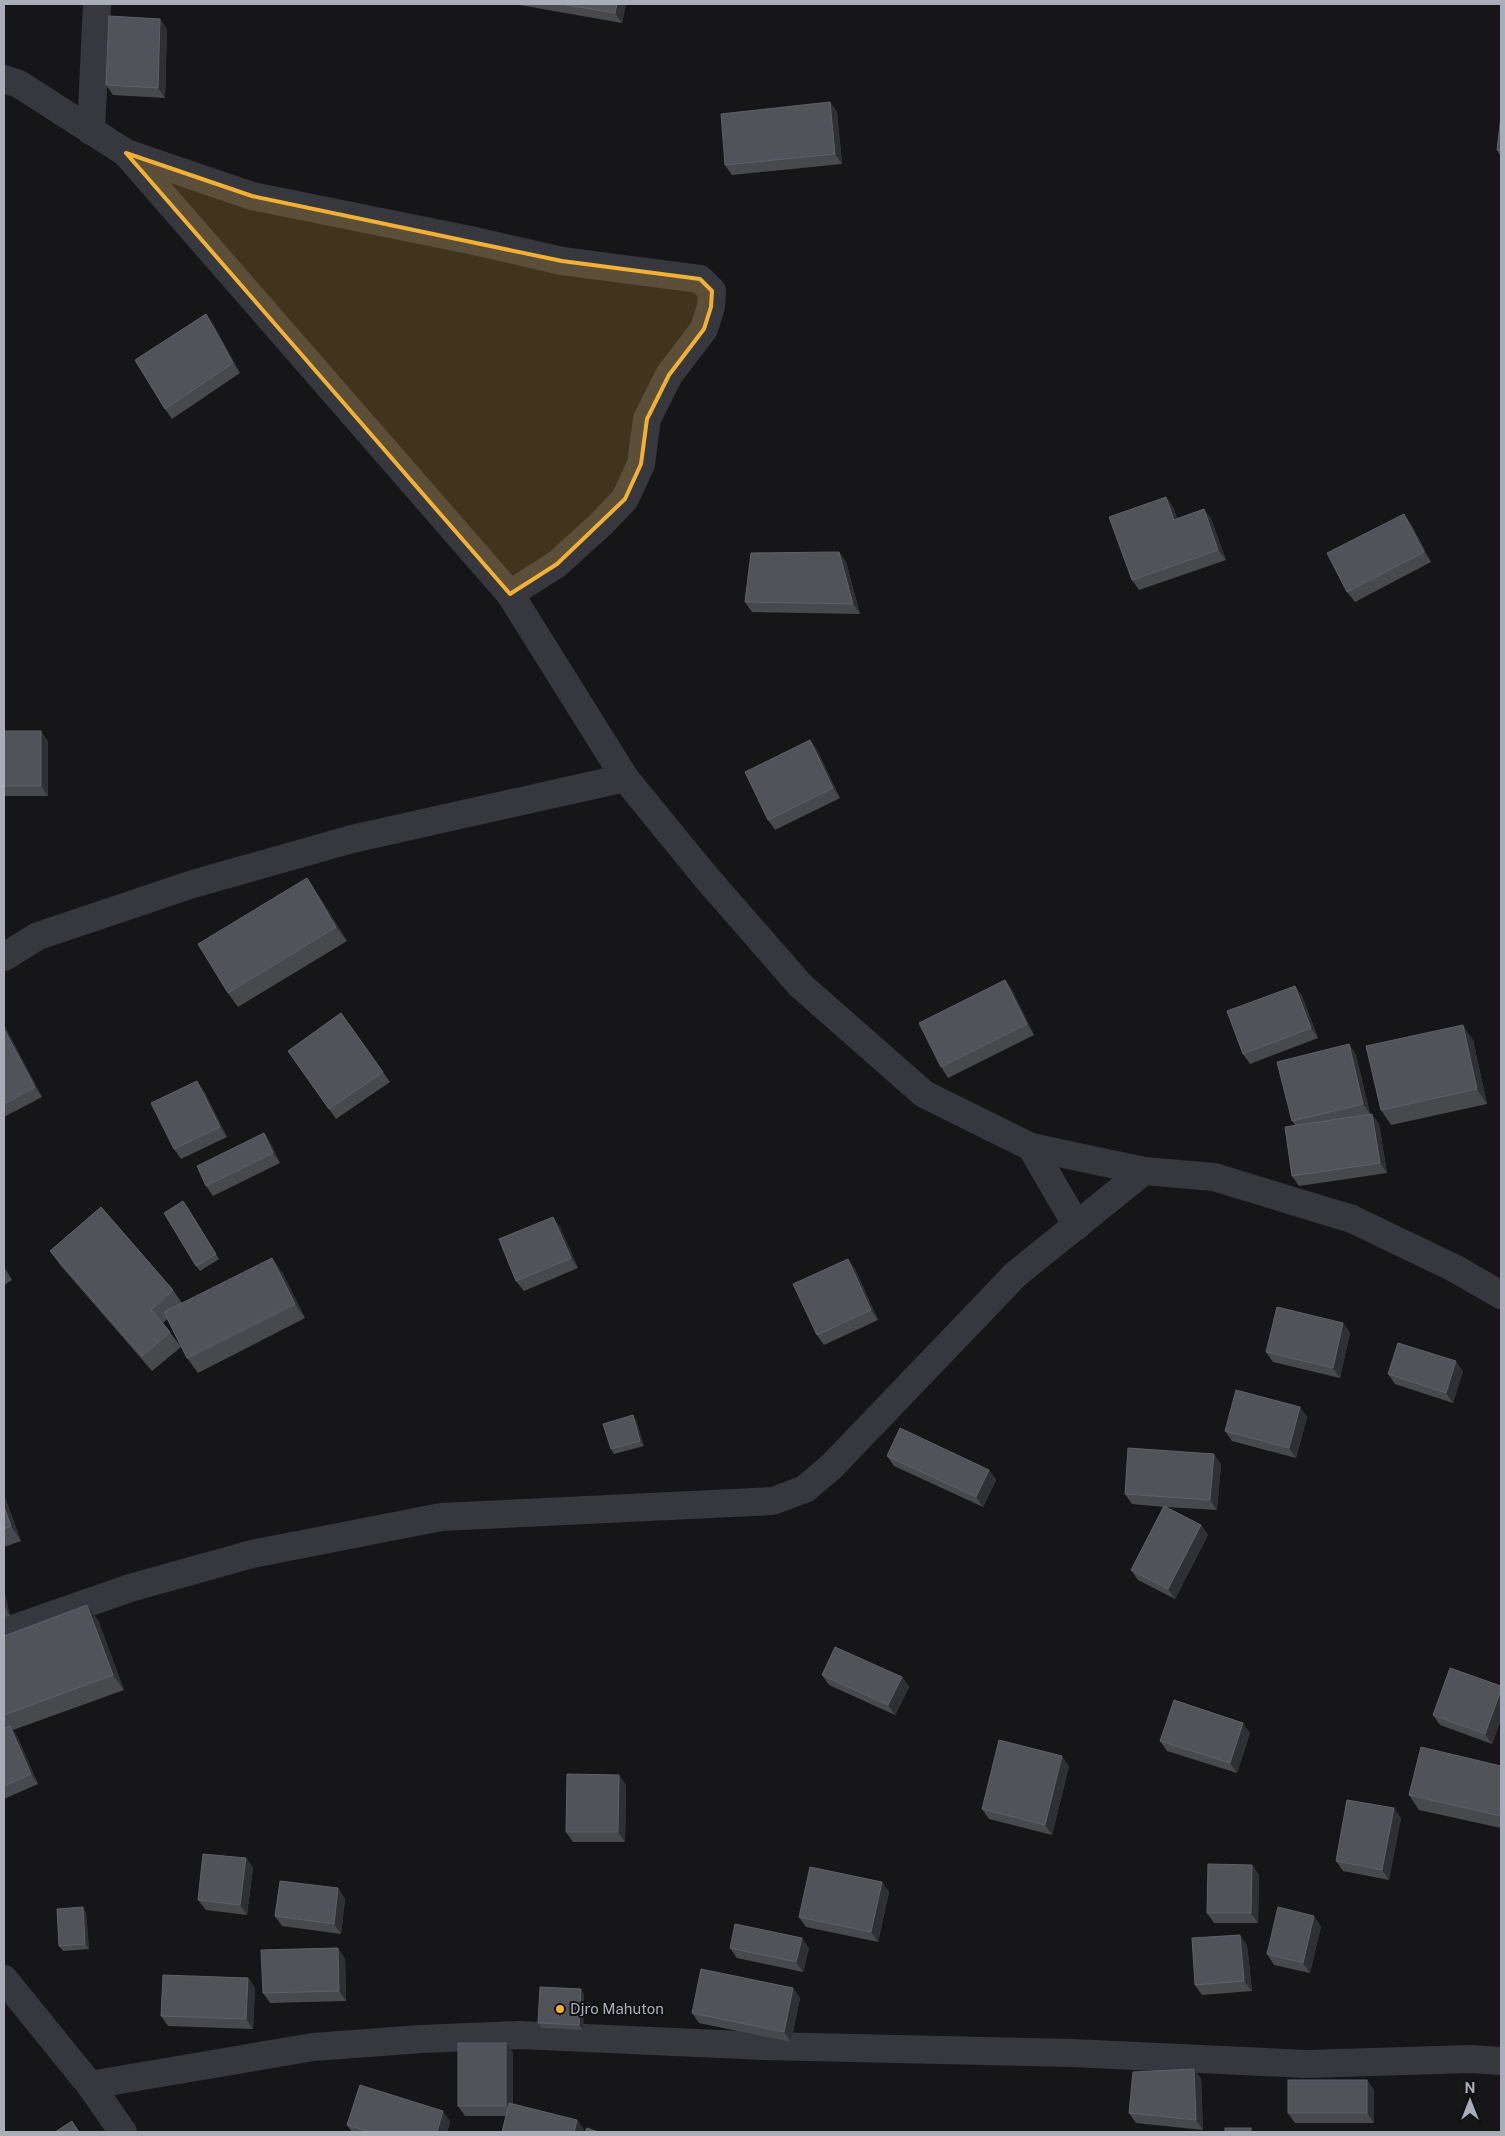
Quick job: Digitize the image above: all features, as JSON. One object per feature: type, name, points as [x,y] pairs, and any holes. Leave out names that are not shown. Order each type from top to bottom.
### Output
[{"type":"street","points":[[91,131],[97,4]]},
{"type":"street","points":[[4,79],[19,84],[126,153],[252,196],[460,238],[562,261],[700,279],[712,291],[711,307],[704,329],[670,375],[647,419],[641,464],[625,499],[600,525],[557,564],[510,594]]},
{"type":"street","points":[[126,153],[510,594],[625,778],[705,876],[800,985],[924,1094],[1031,1147],[1144,1171],[1214,1177],[1352,1219],[1454,1268],[1501,1296]]},
{"type":"street","points":[[4,957],[38,936],[193,884],[352,839],[625,778]]},
{"type":"street","points":[[1031,1147],[1076,1226]]},
{"type":"street","points":[[4,1632],[130,1588],[252,1554],[440,1517],[773,1501],[805,1489],[832,1466],[1016,1274],[1144,1171]]},
{"type":"street","points":[[4,1979],[90,2085],[123,2132]]},
{"type":"street","points":[[90,2085],[313,2048],[421,2039],[519,2035],[765,2046],[1072,2053],[1307,2064],[1471,2059],[1501,2061]]},
{"type":"highlighted area","points":[[126,153],[252,196],[562,261],[700,279],[712,291],[711,307],[704,329],[669,375],[647,419],[641,464],[625,499],[557,564],[510,594]]},
{"type":"building","points":[[561,4],[617,4],[615,13]]},
{"type":"building","points":[[109,16],[160,19],[158,88],[106,85]]},
{"type":"building","points":[[830,102],[835,154],[725,165],[721,114]]},
{"type":"building","points":[[1501,116],[1501,151],[1497,150]]},
{"type":"building","points":[[206,314],[233,363],[165,409],[135,360]]},
{"type":"building","points":[[1166,497],[1174,520],[1204,509],[1218,550],[1132,580],[1109,517]]},
{"type":"building","points":[[1404,514],[1424,552],[1347,592],[1327,553]]},
{"type":"building","points":[[839,552],[853,604],[745,602],[751,553]]},
{"type":"building","points":[[4,731],[41,731],[41,786],[4,786]]},
{"type":"building","points":[[810,740],[833,788],[768,820],[745,772]]},
{"type":"building","points":[[307,878],[336,927],[228,993],[198,944]]},
{"type":"building","points":[[1005,980],[1027,1024],[941,1067],[919,1023]]},
{"type":"building","points":[[1295,986],[1311,1028],[1243,1054],[1227,1011]]},
{"type":"building","points":[[341,1013],[383,1072],[329,1109],[288,1051]]},
{"type":"building","points":[[1463,1025],[1477,1089],[1381,1110],[1366,1046]]},
{"type":"building","points":[[4,1029],[35,1087],[4,1104]]},
{"type":"building","points":[[1349,1044],[1363,1104],[1292,1121],[1277,1062]]},
{"type":"building","points":[[197,1081],[220,1127],[174,1149],[151,1103]]},
{"type":"building","points":[[1372,1114],[1380,1163],[1292,1176],[1285,1127]]},
{"type":"building","points":[[264,1133],[273,1153],[206,1186],[197,1166]]},
{"type":"building","points":[[183,1201],[216,1254],[196,1266],[164,1213]]},
{"type":"building","points":[[101,1207],[173,1290],[151,1310],[170,1332],[142,1356],[50,1251]]},
{"type":"building","points":[[553,1217],[571,1258],[516,1281],[499,1239]]},
{"type":"building","points":[[272,1258],[295,1304],[187,1358],[164,1312]]},
{"type":"building","points":[[848,1259],[871,1310],[817,1335],[793,1284]]},
{"type":"building","points":[[1277,1307],[1343,1323],[1333,1368],[1266,1352]]},
{"type":"building","points":[[1398,1343],[1456,1361],[1446,1393],[1388,1374]]},
{"type":"building","points":[[1236,1390],[1300,1407],[1289,1448],[1225,1431]]},
{"type":"building","points":[[633,1415],[640,1441],[611,1449],[603,1424]]},
{"type":"building","points":[[900,1428],[989,1470],[976,1497],[887,1456]]},
{"type":"building","points":[[1128,1448],[1214,1454],[1210,1500],[1125,1494]]},
{"type":"building","points":[[1164,1506],[1201,1525],[1168,1589],[1131,1570]]},
{"type":"building","points":[[4,1507],[11,1526],[4,1529]]},
{"type":"building","points":[[87,1605],[113,1675],[4,1715],[4,1636]]},
{"type":"building","points":[[835,1647],[902,1677],[888,1705],[822,1675]]},
{"type":"building","points":[[1450,1668],[1501,1686],[1485,1734],[1433,1715]]},
{"type":"building","points":[[1174,1700],[1243,1723],[1230,1763],[1160,1741]]},
{"type":"building","points":[[10,1726],[31,1774],[4,1786],[4,1728]]},
{"type":"building","points":[[999,1740],[1062,1756],[1045,1825],[982,1809]]},
{"type":"building","points":[[1421,1747],[1501,1766],[1501,1816],[1409,1795]]},
{"type":"building","points":[[567,1774],[619,1775],[618,1832],[566,1832]]},
{"type":"building","points":[[1347,1800],[1394,1808],[1382,1870],[1336,1861]]},
{"type":"building","points":[[203,1854],[246,1858],[240,1905],[198,1900]]},
{"type":"building","points":[[1208,1864],[1252,1865],[1251,1913],[1207,1913]]},
{"type":"building","points":[[810,1867],[882,1882],[871,1932],[799,1917]]},
{"type":"building","points":[[280,1881],[338,1888],[334,1924],[275,1916]]},
{"type":"building","points":[[83,1907],[85,1944],[59,1946],[57,1909]]},
{"type":"building","points":[[1278,1907],[1314,1916],[1303,1963],[1267,1954]]},
{"type":"building","points":[[735,1924],[802,1938],[796,1962],[730,1948]]},
{"type":"building","points":[[1240,1935],[1244,1981],[1195,1985],[1192,1938]]},
{"type":"building","points":[[338,1948],[339,1991],[263,1993],[261,1950]]},
{"type":"building","points":[[701,1969],[793,1988],[784,2032],[692,2013]]},
{"type":"building","points":[[163,1975],[248,1978],[246,2019],[161,2016]]},
{"type":"building","points":[[540,1987],[581,1989],[579,2025],[538,2023]]},
{"type":"building","points":[[458,2043],[506,2043],[506,2106],[458,2106]]},
{"type":"building","points":[[1194,2069],[1196,2120],[1129,2113],[1133,2072]]},
{"type":"building","points":[[1288,2080],[1367,2080],[1367,2113],[1288,2113]]},
{"type":"building","points":[[360,2085],[443,2111],[437,2132],[371,2132],[347,2125]]},
{"type":"building","points":[[509,2103],[577,2120],[574,2132],[502,2132]]},
{"type":"building","points":[[72,2121],[79,2132],[55,2132]]},
{"type":"building","points":[[587,2128],[598,2132],[585,2132]]},
{"type":"building","points":[[1225,2128],[1251,2128],[1251,2132],[1225,2132]]},
{"type":"place","name":"Djro Mahuton","points":[[560,2009]]}]
